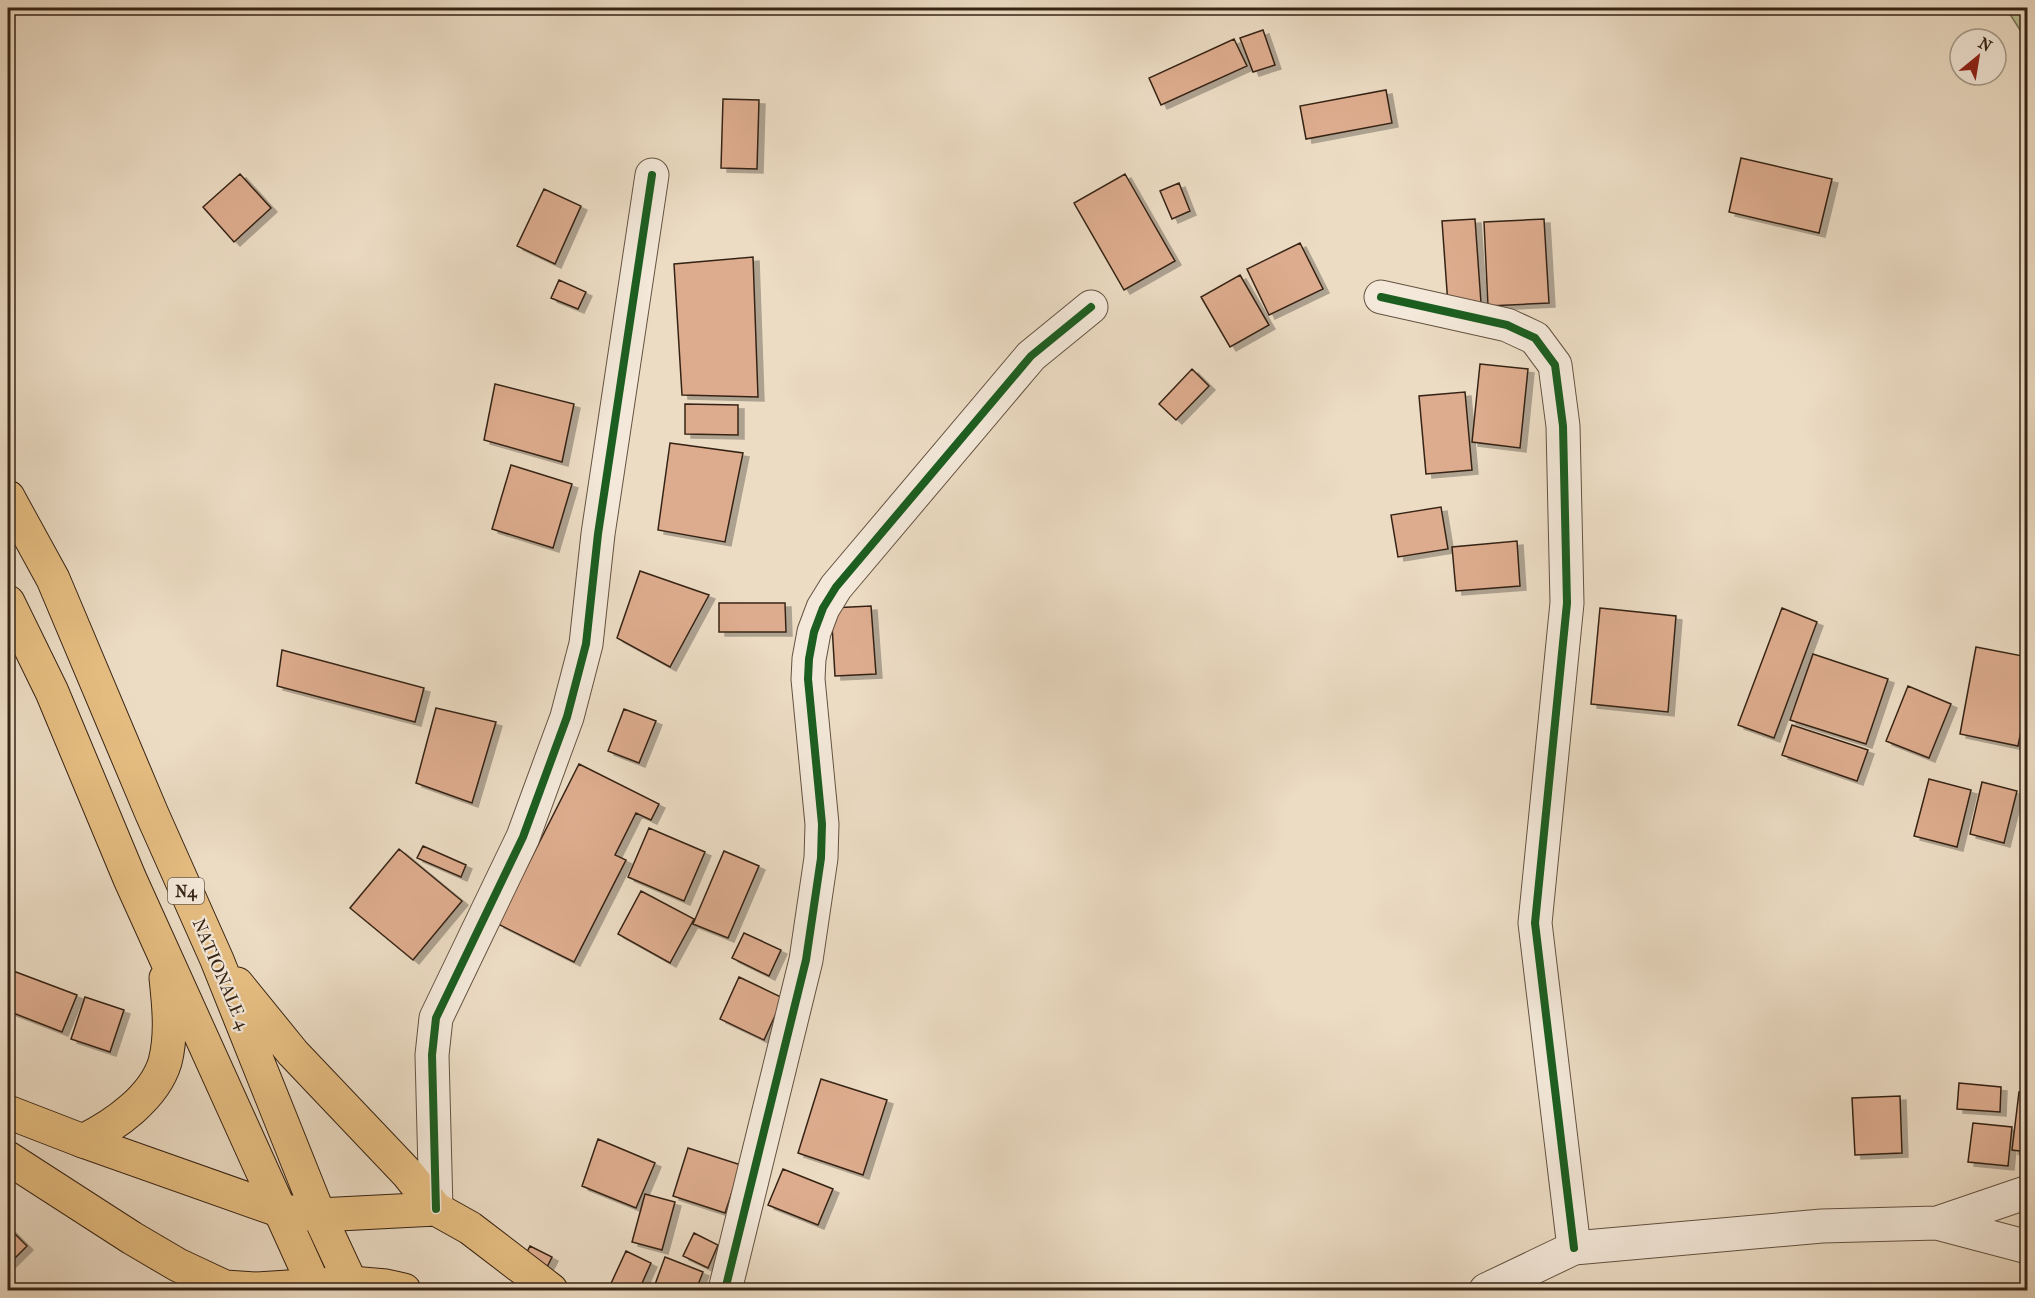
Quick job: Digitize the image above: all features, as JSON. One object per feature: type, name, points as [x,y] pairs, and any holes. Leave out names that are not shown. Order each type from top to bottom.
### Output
[{"type":"main road","name":"NATIONALE 4","points":[[8,497],[53,579],[152,814],[217,960],[319,1215],[353,1287]]},
{"type":"main road","name":"N4","points":[[8,602],[52,693],[164,956],[315,1288]]},
{"type":"main road","points":[[83,1141],[105,1130],[143,1099],[164,1063],[169,1010],[164,956]]},
{"type":"main road","points":[[217,960],[293,1053],[408,1174],[436,1209],[470,1228],[551,1290]]},
{"type":"main road","points":[[8,1112],[281,1211],[319,1215],[436,1209]]},
{"type":"main road","points":[[8,1158],[132,1238],[178,1265],[227,1289],[386,1286],[404,1290]]},
{"type":"street","points":[[436,1209],[432,1055],[436,1018],[523,837],[567,717],[586,644],[598,534],[652,175]]},
{"type":"street","points":[[1381,297],[1507,325],[1535,338],[1555,365],[1563,426],[1567,603],[1534,922],[1574,1248]]},
{"type":"street","points":[[725,1290],[806,960],[819,870],[822,824],[808,679],[814,632],[823,608],[836,587],[1030,356],[1091,307]]},
{"type":"street","points":[[1937,1223],[2028,1192]]},
{"type":"street","points":[[1486,1290],[1574,1248],[1822,1226],[1937,1223],[2028,1247]]},
{"type":"green space","points":[[2006,8],[2027,8],[2027,41]]},
{"type":"building","points":[[1263,30],[1275,65],[1253,72],[1240,38]]},
{"type":"building","points":[[1234,39],[1247,66],[1161,105],[1149,78]]},
{"type":"building","points":[[1386,90],[1392,123],[1306,139],[1300,106]]},
{"type":"building","points":[[723,99],[759,100],[757,169],[721,168]]},
{"type":"building","points":[[1741,158],[1832,179],[1819,233],[1729,212]]},
{"type":"building","points":[[240,174],[271,208],[234,242],[203,207]]},
{"type":"building","points":[[1125,174],[1175,261],[1124,290],[1074,203]]},
{"type":"building","points":[[1179,183],[1190,211],[1172,219],[1160,191]]},
{"type":"building","points":[[544,189],[581,206],[555,264],[517,246]]},
{"type":"building","points":[[1475,219],[1481,303],[1448,305],[1442,221]]},
{"type":"building","points":[[1544,219],[1549,303],[1488,306],[1484,222]]},
{"type":"building","points":[[1300,243],[1323,289],[1269,315],[1247,269]]},
{"type":"building","points":[[753,257],[758,397],[682,395],[674,264]]},
{"type":"building","points":[[1240,275],[1269,325],[1230,347],[1201,297]]},
{"type":"building","points":[[559,280],[586,292],[578,309],[551,298]]},
{"type":"building","points":[[1480,364],[1528,369],[1520,448],[1472,442]]},
{"type":"building","points":[[1192,369],[1209,386],[1176,420],[1159,404]]},
{"type":"building","points":[[495,384],[574,404],[562,462],[484,440]]},
{"type":"building","points":[[1465,392],[1472,470],[1426,474],[1419,396]]},
{"type":"building","points":[[685,404],[738,405],[738,435],[685,434]]},
{"type":"building","points":[[670,443],[743,453],[725,542],[658,530]]},
{"type":"building","points":[[511,465],[572,484],[553,548],[492,529]]},
{"type":"building","points":[[1441,507],[1448,549],[1398,557],[1391,515]]},
{"type":"building","points":[[1517,541],[1520,586],[1456,591],[1452,547]]},
{"type":"building","points":[[640,571],[709,595],[670,667],[617,638]]},
{"type":"building","points":[[719,603],[785,603],[786,632],[719,632]]},
{"type":"building","points":[[871,606],[876,674],[835,676],[831,608]]},
{"type":"building","points":[[1600,608],[1676,616],[1668,712],[1591,704]]},
{"type":"building","points":[[1782,608],[1817,622],[1774,738],[1738,725]]},
{"type":"building","points":[[1976,647],[2028,657],[2028,697],[2018,746],[1960,734]]},
{"type":"building","points":[[282,650],[424,688],[415,722],[277,686]]},
{"type":"building","points":[[1813,654],[1888,679],[1866,744],[1790,720]]},
{"type":"building","points":[[1908,686],[1951,704],[1929,758],[1886,741]]},
{"type":"building","points":[[436,708],[496,722],[472,803],[416,783]]},
{"type":"building","points":[[624,709],[656,721],[639,763],[608,751]]},
{"type":"building","points":[[1792,725],[1868,750],[1857,781],[1782,755]]},
{"type":"building","points":[[579,764],[659,804],[651,820],[636,813],[615,855],[626,860],[574,962],[498,924]]},
{"type":"building","points":[[1929,779],[1971,790],[1957,847],[1914,836]]},
{"type":"building","points":[[1982,782],[2017,791],[2004,843],[1970,834]]},
{"type":"building","points":[[649,828],[705,852],[684,901],[628,877]]},
{"type":"building","points":[[423,846],[466,865],[461,877],[417,858]]},
{"type":"building","points":[[399,849],[462,901],[413,960],[350,908]]},
{"type":"building","points":[[724,851],[759,866],[728,938],[693,924]]},
{"type":"building","points":[[641,891],[694,919],[670,963],[618,934]]},
{"type":"building","points":[[744,933],[781,950],[769,976],[732,958]]},
{"type":"building","points":[[8,969],[77,995],[62,1032],[8,1011]]},
{"type":"building","points":[[739,977],[783,998],[764,1040],[720,1019]]},
{"type":"building","points":[[85,997],[124,1010],[110,1052],[71,1039]]},
{"type":"building","points":[[821,1079],[887,1100],[863,1175],[798,1153]]},
{"type":"building","points":[[1959,1083],[2001,1087],[2000,1112],[1957,1109]]},
{"type":"building","points":[[2019,1092],[2028,1093],[2028,1152],[2012,1150]]},
{"type":"building","points":[[1900,1096],[1902,1153],[1855,1155],[1852,1098]]},
{"type":"building","points":[[1973,1123],[2012,1127],[2008,1166],[1968,1162]]},
{"type":"building","points":[[598,1139],[655,1163],[636,1208],[582,1186]]},
{"type":"building","points":[[688,1148],[741,1165],[725,1213],[673,1196]]},
{"type":"building","points":[[783,1169],[833,1189],[818,1225],[768,1205]]},
{"type":"building","points":[[645,1194],[675,1202],[662,1250],[632,1242]]},
{"type":"building","points":[[8,1227],[27,1246],[8,1265]]},
{"type":"building","points":[[694,1233],[718,1245],[708,1268],[683,1256]]},
{"type":"building","points":[[530,1246],[552,1257],[546,1269],[524,1258]]},
{"type":"building","points":[[626,1251],[651,1263],[639,1290],[608,1290]]},
{"type":"building","points":[[665,1257],[703,1272],[696,1290],[653,1290]]},
{"type":"cycle path","points":[[436,1209],[432,1055],[436,1018],[523,837],[567,717],[586,644],[598,534],[652,175]]},
{"type":"cycle path","points":[[1381,297],[1507,325],[1535,338],[1555,365],[1563,426],[1567,603],[1535,923],[1574,1248]]},
{"type":"cycle path","points":[[725,1290],[806,960],[821,858],[822,824],[808,679],[814,632],[823,608],[836,587],[1031,356],[1091,307]]}]
